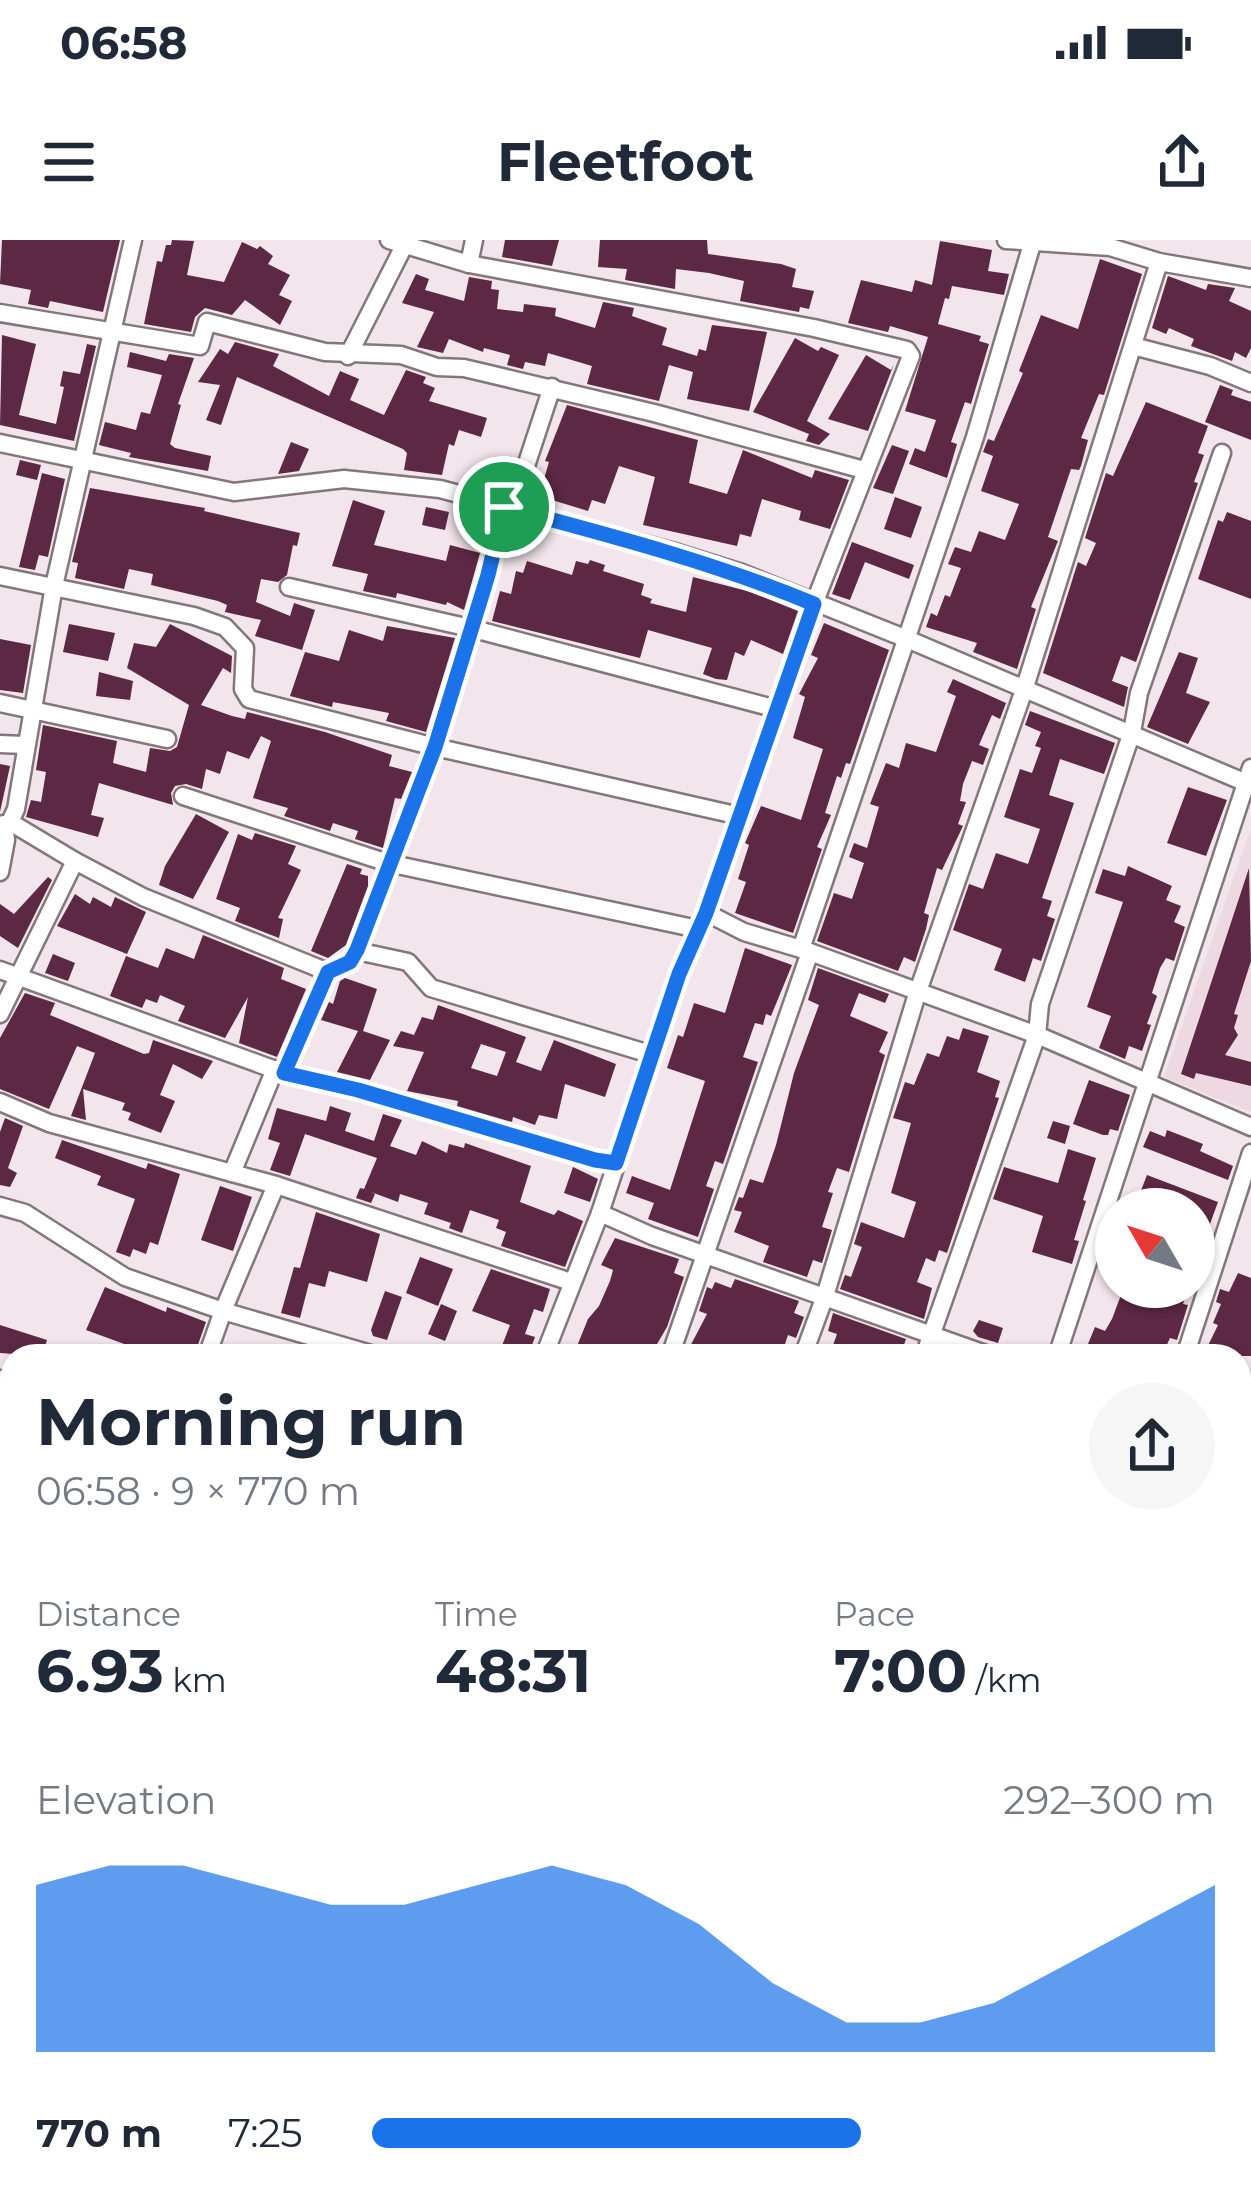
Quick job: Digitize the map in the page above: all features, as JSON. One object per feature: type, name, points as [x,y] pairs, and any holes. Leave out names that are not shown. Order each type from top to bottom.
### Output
[{"type":"street","points":[[0,872],[5,823],[16,808],[54,586],[133,240]]},
{"type":"street","points":[[469,264],[474,240]]},
{"type":"street","points":[[1006,240],[1111,243],[1159,262],[1251,278]]},
{"type":"street","points":[[348,356],[397,242],[469,264],[814,328],[907,350],[911,356],[814,604],[679,974],[600,1213],[548,1344]]},
{"type":"street","points":[[674,1344],[988,398],[1032,244]]},
{"type":"street","points":[[807,1344],[917,994],[1024,690],[1159,262]]},
{"type":"street","points":[[0,313],[200,346],[207,322],[348,356],[401,355],[437,367],[464,368],[552,387],[864,470]]},
{"type":"street","points":[[1133,346],[1210,366],[1251,383]]},
{"type":"street","points":[[524,472],[552,387]]},
{"type":"street","points":[[0,443],[234,492],[344,479],[440,489],[678,553],[907,639],[1249,779],[1061,1344]]},
{"type":"street","points":[[928,1344],[1037,1035],[1040,1004],[1222,453]]},
{"type":"street","points":[[232,1173],[328,972],[350,962],[357,950],[435,747],[504,507]]},
{"type":"street","points":[[0,576],[165,609],[225,627],[245,648],[243,689],[248,698],[435,747],[740,816]]},
{"type":"street","points":[[289,587],[470,628],[777,709]]},
{"type":"street","points":[[0,703],[167,739]]},
{"type":"street","points":[[0,744],[25,745]]},
{"type":"street","points":[[182,796],[388,863],[702,921],[806,950],[1037,1035],[1251,1127]]},
{"type":"street","points":[[5,823],[143,898],[328,972]]},
{"type":"street","points":[[0,1014],[75,861]]},
{"type":"street","points":[[357,950],[407,962],[431,988],[653,1054]]},
{"type":"street","points":[[0,970],[279,1071],[616,1163]]},
{"type":"street","points":[[0,1102],[49,1123],[276,1185],[571,1282]]},
{"type":"street","points":[[1189,1344],[1251,1153]]},
{"type":"street","points":[[211,1344],[276,1185]]},
{"type":"street","points":[[0,1206],[25,1213],[124,1277],[337,1344]]},
{"type":"street","points":[[600,1213],[962,1344]]},
{"type":"shaded area","points":[[1251,828],[1251,1112],[1164,1077]]},
{"type":"building","points":[[2,240],[120,240],[103,312],[50,301],[48,308],[28,304],[31,290],[0,284]]},
{"type":"building","points":[[172,240],[194,241],[187,275],[224,282],[242,242],[260,246],[273,256],[268,264],[290,275],[279,295],[292,301],[280,325],[245,300],[232,315],[205,308],[195,317],[191,332],[144,324],[157,261],[162,262]]},
{"type":"building","points":[[505,240],[559,240],[552,266],[502,257]]},
{"type":"building","points":[[600,240],[707,240],[708,254],[781,264],[796,269],[792,287],[814,291],[809,309],[800,307],[799,312],[740,301],[744,281],[709,273],[676,269],[675,289],[625,280],[627,269],[598,267]]},
{"type":"building","points":[[940,241],[992,250],[988,271],[1009,274],[1004,295],[952,286],[949,299],[945,298],[938,324],[981,336],[979,341],[989,344],[971,404],[965,402],[951,442],[957,444],[947,478],[909,464],[915,448],[925,452],[936,420],[905,411],[928,337],[890,326],[888,332],[848,323],[861,280],[912,292],[915,280],[932,285]]},
{"type":"building","points":[[1100,259],[1142,274],[1104,395],[1099,394],[1081,438],[1088,440],[1081,466],[1071,469],[1048,537],[1058,541],[1031,607],[1036,609],[1017,669],[973,652],[977,643],[926,627],[931,613],[937,616],[945,595],[950,597],[961,568],[948,564],[955,547],[971,552],[979,531],[1005,540],[1019,504],[981,491],[993,456],[983,452],[988,439],[994,441],[1023,373],[1019,371],[1041,315],[1078,329]]},
{"type":"building","points":[[416,274],[429,279],[425,290],[464,301],[469,277],[492,281],[491,289],[499,290],[497,309],[523,312],[524,304],[556,308],[555,316],[595,328],[603,302],[634,308],[632,316],[667,328],[662,345],[697,356],[699,349],[706,351],[712,325],[767,332],[749,411],[687,399],[693,372],[669,365],[659,401],[587,384],[592,366],[548,353],[545,366],[525,362],[523,369],[507,365],[510,355],[484,348],[483,352],[449,339],[443,353],[417,347],[434,312],[402,303]]},
{"type":"building","points":[[1168,276],[1206,290],[1208,284],[1235,288],[1229,301],[1251,311],[1251,348],[1246,358],[1235,352],[1232,361],[1191,346],[1194,339],[1169,328],[1166,334],[1152,328]]},
{"type":"building","points":[[2,335],[36,344],[19,415],[56,424],[63,371],[80,374],[87,344],[96,346],[74,441],[0,425]]},
{"type":"building","points":[[795,338],[818,351],[821,347],[839,355],[807,421],[830,434],[819,445],[806,441],[809,434],[753,412]]},
{"type":"building","points":[[235,342],[279,354],[273,366],[329,396],[340,371],[359,379],[350,400],[384,415],[406,370],[426,377],[423,383],[435,388],[429,401],[487,418],[481,437],[459,430],[454,446],[449,444],[442,475],[404,470],[407,453],[403,449],[237,377],[221,425],[206,420],[220,385],[198,382],[220,349],[228,354]]},
{"type":"building","points":[[130,352],[166,361],[169,354],[194,358],[170,444],[211,456],[208,471],[129,457],[131,453],[99,445],[105,422],[136,430],[141,412],[150,414],[162,375],[127,367]]},
{"type":"building","points":[[866,355],[891,370],[894,364],[868,431],[828,419]]},
{"type":"building","points":[[1220,385],[1251,402],[1251,440],[1205,422]]},
{"type":"building","points":[[1146,402],[1208,426],[1198,453],[1204,455],[1194,482],[1198,483],[1136,662],[1121,656],[1112,681],[1128,687],[1124,707],[1043,673],[1078,562],[1086,566],[1096,543],[1085,538],[1106,473],[1113,476]]},
{"type":"building","points":[[567,405],[698,440],[689,483],[727,494],[743,450],[812,478],[815,470],[849,480],[830,529],[799,520],[801,511],[762,499],[751,537],[740,534],[737,546],[643,525],[655,477],[619,466],[605,504],[592,500],[588,511],[539,496],[549,462],[545,461]]},
{"type":"building","points":[[291,442],[309,449],[299,471],[278,474]]},
{"type":"building","points":[[892,445],[909,451],[893,494],[873,488]]},
{"type":"building","points":[[20,460],[41,465],[37,480],[16,475]]},
{"type":"building","points":[[42,473],[65,479],[48,557],[39,555],[35,570],[19,567]]},
{"type":"building","points":[[90,488],[205,508],[300,533],[287,575],[278,582],[261,579],[256,602],[290,616],[294,603],[315,610],[302,650],[255,636],[261,620],[225,612],[227,605],[218,601],[151,585],[153,574],[129,569],[124,589],[75,578],[78,563],[72,562]]},
{"type":"building","points":[[895,497],[922,507],[911,538],[884,529]]},
{"type":"building","points":[[353,500],[385,511],[374,545],[446,561],[450,545],[480,553],[464,610],[447,602],[363,591],[368,574],[332,566]]},
{"type":"building","points":[[426,507],[449,512],[445,530],[422,525]]},
{"type":"building","points":[[1227,512],[1251,521],[1251,599],[1198,579],[1218,520],[1223,522]]},
{"type":"building","points":[[852,542],[914,565],[909,579],[865,562],[850,600],[832,594]]},
{"type":"building","points":[[590,560],[605,565],[603,571],[644,584],[641,595],[652,599],[650,603],[686,612],[693,577],[798,611],[783,654],[751,640],[744,656],[735,652],[727,680],[716,679],[703,674],[712,648],[648,630],[640,658],[492,621],[500,591],[511,594],[516,571],[523,573],[527,561],[572,575],[576,561],[588,564]]},
{"type":"building","points":[[824,623],[889,650],[850,764],[846,763],[841,778],[837,776],[825,813],[831,815],[817,847],[822,849],[793,933],[735,913],[746,882],[738,879],[749,845],[745,843],[761,806],[801,820],[823,749],[793,738],[805,697],[799,694],[818,658],[811,655]]},
{"type":"building","points":[[69,624],[115,633],[108,661],[63,652]]},
{"type":"building","points":[[170,624],[232,656],[231,673],[223,668],[201,705],[245,719],[247,712],[325,732],[392,755],[389,766],[412,772],[401,799],[395,798],[383,848],[355,839],[358,831],[333,823],[330,831],[284,816],[288,808],[253,798],[271,741],[261,736],[249,759],[227,751],[220,774],[206,769],[202,789],[175,786],[173,805],[99,783],[91,815],[104,818],[98,837],[26,817],[31,800],[41,802],[46,772],[36,770],[43,725],[117,741],[113,763],[146,772],[150,748],[170,751],[177,747],[189,705],[127,668],[134,643],[156,647]]},
{"type":"building","points":[[387,626],[455,638],[426,732],[386,721],[389,713],[333,702],[332,707],[290,696],[305,652],[339,661],[349,630],[383,641]]},
{"type":"building","points":[[0,639],[31,645],[23,693],[0,690]]},
{"type":"building","points":[[1179,652],[1198,658],[1186,693],[1210,702],[1188,744],[1147,727]]},
{"type":"building","points":[[99,672],[133,681],[130,700],[96,696]]},
{"type":"building","points":[[953,679],[1006,703],[1000,719],[992,715],[979,745],[989,749],[983,765],[972,761],[963,784],[960,801],[966,802],[958,824],[963,826],[942,870],[937,868],[915,962],[904,957],[898,971],[817,941],[834,893],[852,899],[864,863],[849,857],[854,843],[867,848],[879,807],[870,804],[886,763],[899,768],[906,743],[936,752],[956,696],[947,692]]},
{"type":"building","points":[[1030,711],[1115,743],[1104,774],[1060,759],[1049,795],[1074,803],[1042,898],[1052,901],[1047,916],[1055,919],[1041,961],[1033,958],[1025,982],[994,970],[1002,949],[953,930],[969,884],[983,889],[996,853],[1028,864],[1040,829],[1004,817],[1020,769],[1032,773],[1041,748],[1035,746],[1041,732],[1025,725]]},
{"type":"building","points":[[0,764],[10,766],[0,812]]},
{"type":"building","points":[[1188,787],[1227,800],[1206,856],[1167,843]]},
{"type":"building","points":[[196,814],[229,832],[193,899],[159,885]]},
{"type":"building","points":[[255,833],[296,846],[288,864],[301,870],[278,918],[283,919],[279,938],[235,921],[240,908],[216,899],[238,834],[252,840]]},
{"type":"building","points":[[347,864],[362,869],[368,886],[346,945],[328,958],[311,951]]},
{"type":"building","points":[[1128,866],[1172,886],[1166,900],[1181,906],[1174,922],[1185,927],[1174,961],[1166,958],[1160,968],[1142,1051],[1129,1046],[1125,1059],[1099,1048],[1111,1016],[1087,1007],[1123,902],[1095,893],[1103,869],[1125,876]]},
{"type":"building","points":[[1249,868],[1251,961],[1234,1014],[1238,1015],[1234,1028],[1238,1035],[1225,1055],[1251,1062],[1251,1086],[1196,1073],[1194,1079],[1181,1074]]},
{"type":"building","points":[[48,877],[52,880],[18,948],[0,936],[0,904],[14,914]]},
{"type":"building","points":[[75,894],[90,904],[93,897],[111,907],[115,897],[146,912],[127,954],[57,926]]},
{"type":"building","points":[[203,935],[284,968],[281,979],[306,989],[277,1057],[239,1043],[248,997],[225,1038],[178,1021],[185,1006],[160,995],[157,1003],[146,999],[142,1008],[110,996],[126,956],[158,968],[166,948],[194,959]]},
{"type":"building","points":[[745,948],[792,965],[771,1016],[766,1014],[763,1025],[755,1023],[743,1057],[758,1062],[723,1164],[715,1161],[706,1186],[714,1189],[698,1237],[648,1219],[654,1203],[626,1193],[632,1176],[670,1190],[705,1081],[667,1068],[694,1003],[725,1013]]},
{"type":"building","points":[[53,954],[75,963],[68,981],[45,973]]},
{"type":"building","points":[[818,968],[889,994],[885,1003],[859,993],[850,1016],[888,1032],[849,1172],[837,1168],[828,1192],[833,1193],[822,1227],[832,1230],[822,1263],[813,1260],[807,1277],[763,1262],[769,1246],[734,1232],[742,1212],[734,1210],[750,1179],[763,1183],[819,1005],[808,1000]]},
{"type":"building","points":[[345,978],[377,989],[363,1031],[390,1040],[370,1080],[337,1072],[358,1031],[321,1020]]},
{"type":"building","points":[[25,993],[55,1003],[50,1015],[144,1054],[149,1053],[153,1040],[213,1061],[202,1079],[173,1064],[160,1095],[175,1101],[161,1133],[128,1120],[131,1113],[122,1110],[125,1103],[83,1089],[86,1120],[71,1116],[95,1053],[77,1046],[49,1109],[0,1089],[0,1038]]},
{"type":"building","points":[[438,1005],[526,1037],[516,1062],[541,1071],[554,1040],[616,1064],[605,1097],[565,1084],[557,1119],[539,1115],[535,1125],[407,1091],[424,1052],[393,1046],[401,1031],[414,1035],[422,1017],[433,1020]],"holes":[[[481,1044],[506,1052],[497,1076],[471,1068]]]},
{"type":"building","points":[[963,1028],[989,1036],[977,1072],[1000,1081],[995,1097],[999,1098],[947,1253],[939,1250],[935,1262],[926,1258],[917,1282],[932,1288],[924,1319],[840,1289],[845,1275],[851,1277],[862,1247],[854,1244],[861,1222],[904,1238],[916,1202],[891,1193],[911,1123],[893,1118],[905,1082],[914,1085],[927,1053],[939,1057],[947,1036],[959,1040]]},
{"type":"building","points":[[1089,1080],[1130,1095],[1118,1131],[1110,1129],[1103,1135],[1073,1124]]},
{"type":"building","points":[[330,1106],[351,1113],[345,1131],[374,1141],[383,1114],[402,1120],[390,1146],[416,1155],[422,1141],[447,1153],[449,1144],[464,1148],[465,1143],[531,1166],[520,1202],[583,1221],[565,1267],[501,1246],[506,1232],[496,1228],[499,1220],[470,1210],[462,1233],[449,1228],[451,1223],[424,1214],[428,1203],[400,1194],[398,1202],[371,1192],[375,1194],[371,1203],[356,1198],[377,1158],[305,1134],[290,1176],[270,1170],[280,1143],[268,1139],[277,1108],[326,1121]]},
{"type":"building","points":[[5,1118],[23,1126],[8,1168],[17,1173],[10,1187],[0,1185],[0,1132]]},
{"type":"building","points":[[1053,1121],[1070,1126],[1065,1144],[1047,1138]]},
{"type":"building","points":[[1167,1130],[1203,1144],[1200,1151],[1233,1166],[1228,1180],[1143,1147],[1150,1131],[1165,1137]]},
{"type":"building","points":[[62,1140],[146,1169],[148,1163],[180,1174],[158,1245],[150,1242],[146,1254],[133,1249],[130,1257],[116,1252],[135,1199],[97,1185],[101,1176],[55,1158]]},
{"type":"building","points":[[1068,1149],[1096,1158],[1072,1264],[1032,1252],[1043,1216],[993,1199],[1004,1167],[1058,1183]]},
{"type":"building","points":[[573,1167],[598,1179],[590,1202],[564,1193]]},
{"type":"building","points":[[1147,1175],[1181,1188],[1142,1188]]},
{"type":"building","points":[[220,1186],[252,1197],[233,1251],[201,1240]]},
{"type":"building","points":[[316,1212],[380,1234],[367,1282],[329,1271],[325,1287],[309,1283],[300,1318],[281,1313]]},
{"type":"building","points":[[615,1238],[679,1259],[674,1273],[684,1277],[657,1344],[578,1344],[610,1281],[613,1270],[601,1265]]},
{"type":"building","points":[[420,1257],[453,1269],[438,1306],[406,1293]]},
{"type":"building","points":[[491,1269],[550,1289],[543,1312],[534,1309],[525,1334],[535,1337],[532,1344],[503,1344],[510,1325],[472,1311]]},
{"type":"building","points":[[1238,1273],[1251,1278],[1251,1344],[1209,1344],[1218,1325],[1213,1323],[1221,1304],[1216,1302],[1220,1289],[1229,1292]]},
{"type":"building","points":[[735,1279],[799,1301],[794,1313],[804,1317],[796,1338],[788,1335],[785,1344],[691,1344],[707,1314],[699,1311],[707,1287],[712,1289],[715,1282],[731,1288]]},
{"type":"building","points":[[105,1287],[166,1312],[167,1307],[206,1322],[198,1344],[124,1344],[86,1330]]},
{"type":"building","points":[[385,1291],[402,1297],[387,1340],[373,1336],[371,1330]]},
{"type":"building","points":[[441,1304],[457,1311],[445,1341],[428,1334]]},
{"type":"building","points":[[1116,1308],[1187,1308],[1177,1340],[1170,1338],[1167,1344],[1088,1344],[1095,1327],[1105,1331]]},
{"type":"building","points":[[833,1313],[906,1339],[904,1344],[833,1344],[837,1334],[828,1331]]},
{"type":"building","points":[[979,1320],[1003,1328],[998,1343],[973,1331]]},
{"type":"building","points":[[0,1325],[47,1340],[46,1344],[0,1344]]},
{"type":"route","points":[[504,507],[678,553],[814,604],[706,913],[679,974],[616,1163],[284,1073],[328,972],[350,962],[382,886],[435,747],[504,507]]}]
